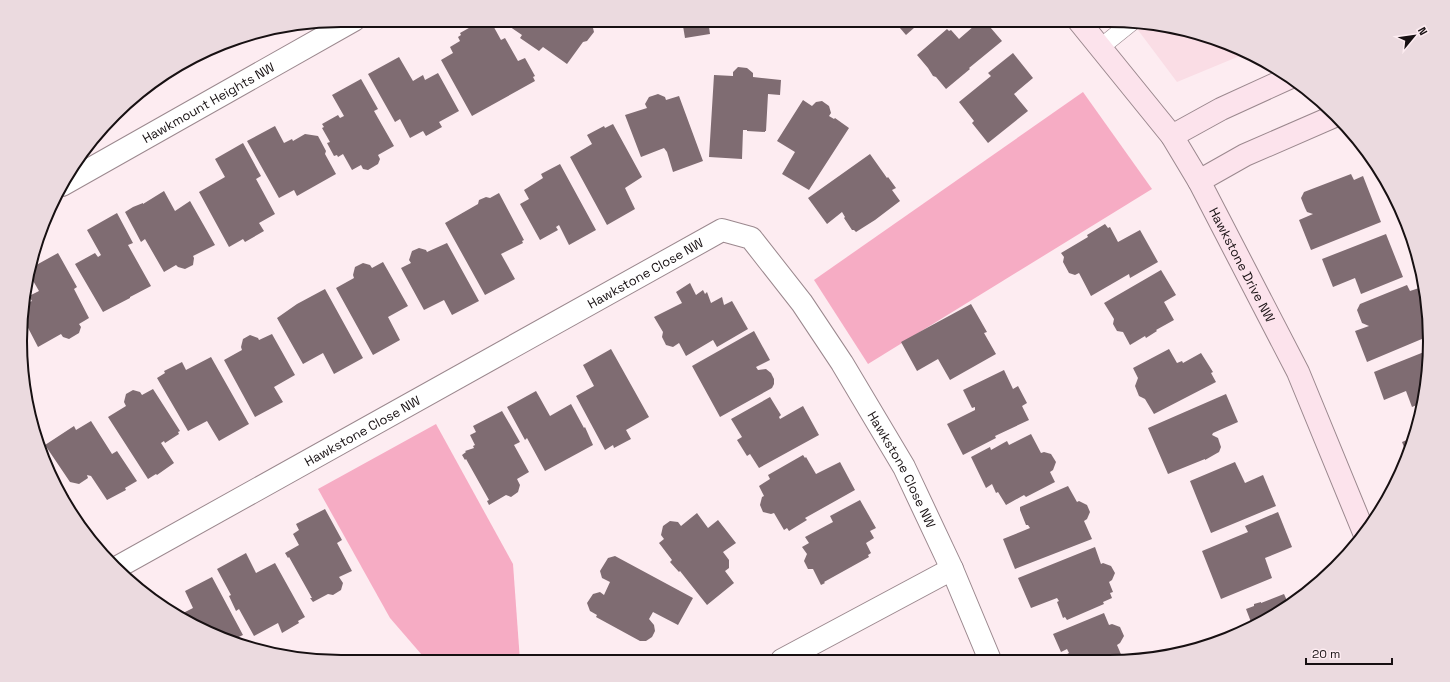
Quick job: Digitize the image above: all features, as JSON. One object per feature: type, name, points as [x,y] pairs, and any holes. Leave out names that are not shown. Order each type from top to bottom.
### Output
[{"type":"street","name":"Hawkmount Heights NW","points":[[72,179],[342,27]]},
{"type":"street","name":"Hawkstone Drive NW","points":[[1084,27],[1172,136],[1199,181],[1298,372],[1362,526]]},
{"type":"street","points":[[1172,136],[1221,109],[1284,80]]},
{"type":"street","points":[[1199,181],[1245,155],[1330,118]]},
{"type":"street","name":"Hawkstone Close NW","points":[[121,565],[722,230],[751,238],[802,303],[842,363],[904,467],[952,569],[988,655]]},
{"type":"street","points":[[791,655],[952,569]]},
{"type":"lane","points":[[1101,47],[1125,28]]},
{"type":"shaded area","points":[[1137,29],[1170,33],[1190,38],[1240,56],[1177,82]]},
{"type":"shaded area","points":[[1083,92],[1152,189],[868,364],[814,280]]},
{"type":"shaded area","points":[[436,424],[513,564],[520,655],[422,655],[390,618],[318,489]]},
{"type":"building","points":[[471,27],[494,27],[501,40],[505,38],[518,61],[525,58],[535,76],[533,77],[535,81],[472,116],[441,60],[453,53],[450,47],[460,41],[458,37],[461,35],[460,33]]},
{"type":"building","points":[[510,27],[594,27],[594,32],[587,41],[583,42],[567,64],[543,47],[539,51],[520,38],[522,35]]},
{"type":"building","points":[[683,27],[709,27],[710,34],[685,38]]},
{"type":"building","points":[[899,27],[915,27],[906,35]]},
{"type":"building","points":[[973,27],[990,27],[1002,41],[946,89],[936,77],[933,76],[917,55],[947,29],[949,31],[951,30],[959,39]]},
{"type":"building","points":[[1013,53],[1033,78],[1014,94],[1028,111],[988,143],[972,123],[974,121],[959,102],[991,76],[988,73]]},
{"type":"building","points":[[399,57],[413,81],[423,75],[425,80],[438,73],[459,111],[439,122],[442,127],[426,136],[423,131],[410,138],[400,119],[395,122],[368,74]]},
{"type":"building","points":[[738,67],[747,68],[753,73],[753,77],[781,80],[780,95],[768,94],[765,132],[743,130],[742,159],[709,157],[714,75],[733,76],[733,72]]},
{"type":"building","points":[[361,79],[378,109],[374,111],[394,146],[378,155],[380,159],[378,164],[368,170],[363,169],[361,165],[352,170],[343,154],[338,157],[337,155],[334,156],[327,143],[330,142],[322,128],[324,127],[322,124],[338,115],[340,118],[344,116],[332,95]]},
{"type":"building","points":[[658,94],[665,97],[666,100],[679,96],[703,161],[673,172],[667,152],[664,148],[641,157],[625,115],[647,108],[645,104],[649,97]]},
{"type":"building","points":[[803,100],[812,106],[816,102],[822,101],[829,106],[831,113],[829,116],[834,119],[835,118],[849,128],[809,190],[782,174],[795,152],[777,141]]},
{"type":"building","points":[[613,124],[642,177],[625,188],[635,209],[607,225],[570,157],[592,144],[587,135],[604,126],[605,128]]},
{"type":"building","points":[[275,126],[284,143],[292,139],[293,141],[305,134],[318,136],[326,151],[325,154],[336,174],[297,196],[294,190],[279,198],[247,141]]},
{"type":"building","points":[[243,143],[261,176],[256,179],[275,214],[259,223],[264,231],[245,242],[243,239],[229,247],[199,192],[225,177],[215,159]]},
{"type":"building","points":[[870,154],[896,188],[892,190],[900,201],[856,232],[852,230],[842,212],[827,224],[808,198]]},
{"type":"building","points":[[560,164],[596,230],[569,245],[559,225],[556,227],[558,230],[540,240],[520,204],[529,199],[524,190],[543,178],[541,174]]},
{"type":"building","points":[[1351,174],[1354,180],[1363,176],[1381,222],[1311,250],[1299,220],[1313,214],[1307,212],[1305,208],[1301,198],[1304,192]]},
{"type":"building","points":[[164,191],[175,211],[190,201],[215,245],[193,256],[193,265],[185,269],[176,265],[164,272],[145,239],[141,242],[125,212],[133,207],[143,204]]},
{"type":"building","points":[[499,193],[524,240],[522,241],[523,243],[501,254],[515,279],[485,295],[445,223],[478,204],[479,200],[486,197],[490,198]]},
{"type":"building","points":[[117,213],[133,243],[128,245],[151,286],[103,312],[75,264],[95,253],[98,257],[101,255],[87,230]]},
{"type":"building","points":[[1105,224],[1108,228],[1110,227],[1118,242],[1140,230],[1158,262],[1130,278],[1129,274],[1091,296],[1079,273],[1075,275],[1069,273],[1063,262],[1064,257],[1061,253],[1088,237],[1087,235]]},
{"type":"building","points":[[1386,234],[1403,277],[1361,294],[1355,278],[1333,287],[1322,259]]},
{"type":"building","points":[[447,243],[479,301],[452,315],[444,300],[424,310],[401,268],[411,263],[409,260],[412,251],[419,248],[426,250],[427,252]]},
{"type":"building","points":[[58,253],[77,287],[74,289],[89,318],[79,324],[81,327],[79,333],[69,339],[63,337],[61,334],[38,347],[28,327],[30,302],[32,301],[31,295],[39,291],[33,281],[37,265]]},
{"type":"building","points":[[383,262],[408,306],[388,317],[400,340],[373,355],[336,288],[354,278],[353,275],[355,267],[363,263],[370,265],[372,268]]},
{"type":"building","points":[[1161,270],[1176,295],[1164,302],[1174,320],[1156,330],[1157,331],[1146,338],[1145,336],[1130,345],[1123,332],[1117,331],[1113,324],[1114,319],[1104,303]]},
{"type":"building","points":[[690,283],[696,295],[703,290],[705,294],[707,292],[711,303],[722,297],[724,305],[732,301],[748,329],[717,347],[713,340],[686,356],[679,343],[673,347],[666,345],[662,337],[663,332],[654,317],[682,303],[676,292]]},
{"type":"building","points":[[1407,285],[1410,291],[1418,288],[1423,339],[1367,362],[1355,331],[1369,326],[1362,323],[1357,310],[1360,304]]},
{"type":"building","points":[[325,289],[363,358],[334,374],[323,353],[303,364],[277,318],[297,304]]},
{"type":"building","points":[[971,304],[987,332],[984,333],[996,354],[950,380],[938,359],[917,371],[901,342]]},
{"type":"building","points":[[754,331],[770,360],[756,367],[758,370],[766,369],[771,373],[774,379],[774,384],[772,388],[720,417],[692,366]]},
{"type":"building","points":[[272,334],[295,375],[274,387],[283,402],[255,417],[224,360],[242,350],[241,347],[243,339],[250,335],[258,338],[259,340]]},
{"type":"building","points":[[611,349],[649,417],[626,430],[631,439],[614,448],[613,445],[605,450],[576,396],[594,386],[583,365]]},
{"type":"building","points":[[1169,349],[1177,363],[1182,361],[1183,363],[1201,353],[1213,372],[1211,373],[1216,382],[1154,414],[1145,399],[1139,396],[1135,386],[1138,378],[1133,368]]},
{"type":"building","points":[[1422,353],[1416,405],[1412,407],[1406,391],[1384,400],[1374,372]]},
{"type":"building","points":[[211,357],[249,424],[219,441],[207,421],[188,431],[157,378],[165,373],[164,371],[182,362],[186,370]]},
{"type":"building","points":[[1004,370],[1013,389],[1018,386],[1027,403],[1022,406],[1029,420],[995,436],[996,438],[963,455],[947,424],[975,410],[975,407],[972,408],[963,390]]},
{"type":"building","points":[[153,389],[180,431],[178,432],[179,434],[165,443],[164,441],[161,443],[174,463],[157,475],[156,474],[148,479],[108,417],[126,406],[124,402],[126,394],[133,390],[140,392],[142,395]]},
{"type":"building","points":[[536,391],[550,416],[571,404],[584,428],[585,427],[593,445],[545,471],[527,438],[525,440],[507,407]]},
{"type":"building","points":[[1226,394],[1238,422],[1213,433],[1212,435],[1218,438],[1221,447],[1219,452],[1205,460],[1168,474],[1148,428]]},
{"type":"building","points":[[770,397],[781,415],[779,417],[780,419],[803,406],[819,435],[759,468],[750,454],[747,456],[737,440],[742,437],[731,419]]},
{"type":"building","points":[[502,411],[520,442],[514,445],[529,472],[517,479],[520,485],[518,492],[511,497],[506,495],[489,505],[487,501],[489,500],[466,459],[465,460],[462,455],[466,452],[465,451],[474,448],[473,446],[475,445],[470,435],[476,432],[473,426]]},
{"type":"building","points":[[91,421],[112,454],[117,451],[137,481],[125,488],[126,490],[107,500],[91,476],[87,475],[88,478],[79,484],[70,482],[45,445],[74,426],[76,430]]},
{"type":"building","points":[[1031,434],[1041,453],[1044,452],[1051,454],[1056,462],[1053,470],[1050,472],[1055,482],[1026,497],[1024,495],[1006,505],[998,492],[996,493],[992,484],[986,488],[971,457],[990,447],[991,450],[1007,441],[1009,445]]},
{"type":"building","points":[[1407,440],[1404,447],[1402,442]]},
{"type":"building","points":[[803,455],[805,458],[806,457],[816,474],[840,462],[855,490],[805,518],[807,520],[789,531],[787,528],[784,530],[774,513],[771,514],[763,512],[760,505],[762,497],[764,496],[759,486],[770,479],[768,475]]},
{"type":"building","points":[[1235,462],[1245,483],[1263,475],[1276,506],[1211,533],[1190,481]]},
{"type":"building","points":[[1068,486],[1077,502],[1079,501],[1087,505],[1090,512],[1087,519],[1084,521],[1092,539],[1015,569],[1003,539],[1030,528],[1026,525],[1020,507]]},
{"type":"building","points":[[860,500],[876,528],[870,531],[874,538],[866,543],[871,553],[868,555],[869,557],[821,585],[813,569],[808,569],[804,561],[807,554],[802,547],[809,543],[805,537],[833,522],[830,516]]},
{"type":"building","points":[[325,509],[342,540],[337,543],[352,571],[339,577],[343,583],[341,590],[333,595],[328,594],[313,602],[289,557],[288,558],[285,553],[299,545],[293,534],[299,530],[296,524]]},
{"type":"building","points":[[1278,512],[1292,547],[1265,558],[1272,578],[1221,599],[1202,551],[1248,532],[1245,526]]},
{"type":"building","points":[[697,513],[708,528],[718,520],[736,543],[723,552],[729,560],[729,568],[725,571],[734,583],[707,605],[680,571],[679,572],[670,562],[672,560],[659,543],[664,539],[661,535],[663,526],[670,521],[678,522],[681,526]]},
{"type":"building","points":[[1095,547],[1101,564],[1103,563],[1111,566],[1115,573],[1112,580],[1109,582],[1113,592],[1110,593],[1112,598],[1103,602],[1104,604],[1067,620],[1065,617],[1063,618],[1057,598],[1031,608],[1018,578]]},
{"type":"building","points":[[246,553],[256,573],[275,563],[305,617],[298,621],[299,623],[282,633],[278,623],[254,636],[239,609],[236,611],[229,596],[231,595],[217,569]]},
{"type":"building","points":[[615,556],[693,598],[678,625],[653,612],[649,619],[654,625],[655,631],[652,637],[646,641],[640,641],[596,617],[597,615],[590,611],[587,603],[593,594],[600,592],[604,595],[610,582],[602,578],[600,571],[608,558]]},
{"type":"building","points":[[212,577],[243,635],[238,637],[221,631],[184,613],[193,608],[185,591]]},
{"type":"building","points":[[1284,594],[1287,600],[1251,621],[1246,609],[1254,606],[1254,604],[1261,603]]},
{"type":"building","points":[[1104,613],[1109,625],[1112,624],[1120,627],[1124,636],[1117,645],[1121,654],[1065,655],[1069,653],[1067,649],[1061,652],[1053,634]]}]
